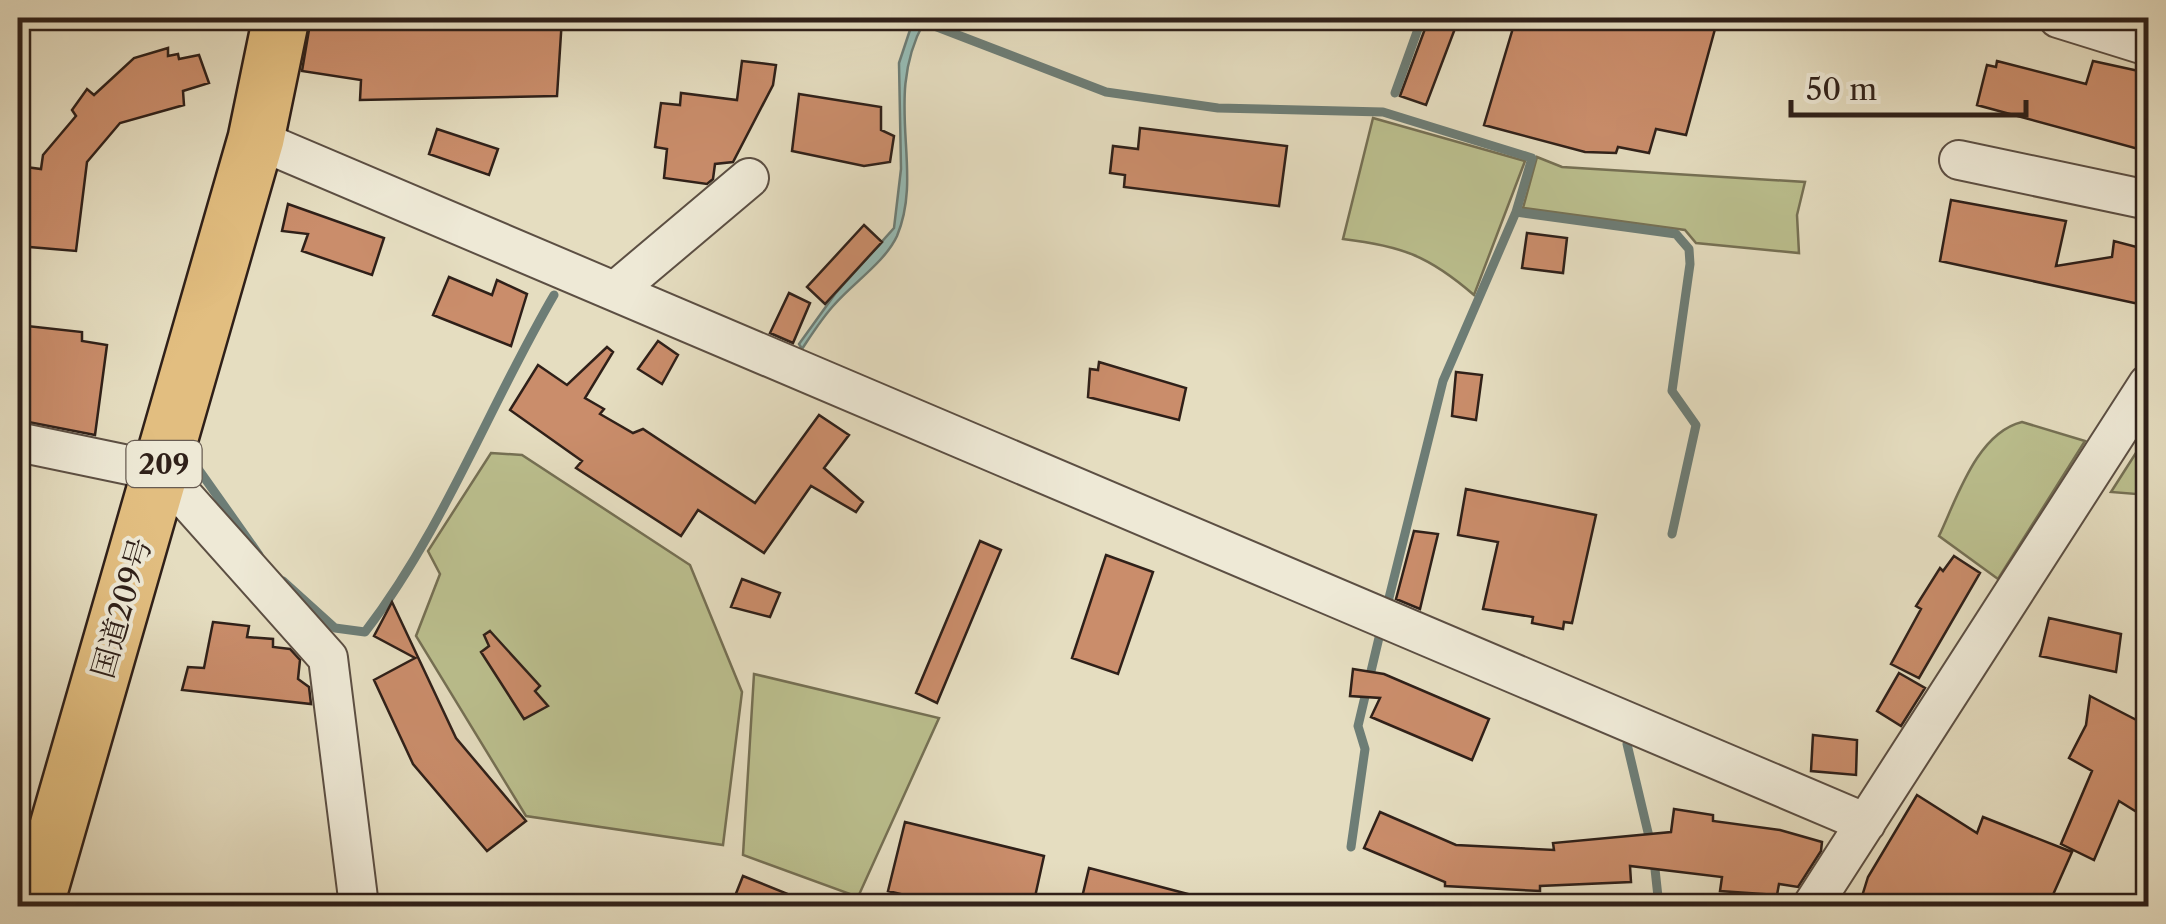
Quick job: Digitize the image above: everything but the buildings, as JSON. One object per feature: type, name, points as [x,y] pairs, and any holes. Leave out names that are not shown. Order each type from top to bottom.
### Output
[{"type":"highway","name":"国道209号","points":[[35,906],[256,139],[281,18]]},
{"type":"street","points":[[2058,18],[2148,46]]},
{"type":"street","points":[[256,139],[1866,823]]},
{"type":"street","points":[[1959,160],[2148,200]]},
{"type":"street","points":[[615,291],[748,178]]},
{"type":"street","points":[[1812,906],[2148,384]]},
{"type":"street","points":[[18,442],[162,472],[328,658],[358,906]]},
{"type":"green space","points":[[1373,118],[1525,161],[1474,295],[1414,255],[1343,239]]},
{"type":"green space","points":[[1537,157],[1562,167],[1805,182],[1797,215],[1799,253],[1696,243],[1685,230],[1523,208]]},
{"type":"green space","points":[[2022,422],[2085,441],[1998,579],[1939,536],[1981,453],[2006,428]]},
{"type":"green space","points":[[2148,434],[2148,495],[2111,492]]},
{"type":"green space","points":[[491,453],[522,455],[690,565],[742,692],[723,845],[526,816],[416,636],[440,574],[428,551]]},
{"type":"green space","points":[[754,674],[939,718],[858,897],[743,855]]},
{"type":"water","points":[[914,18],[924,22],[906,79],[907,185],[897,236],[877,263],[830,310],[802,349],[799,344],[835,294],[894,228],[901,169],[899,63]]},
{"type":"waterway","points":[[1395,93],[1422,18]]},
{"type":"waterway","points":[[924,22],[1106,92],[1218,108],[1383,112],[1532,158],[1516,212],[1676,234],[1689,249],[1690,264],[1672,391],[1696,425],[1672,534]]},
{"type":"waterway","points":[[1386,610],[1443,381],[1516,212]]},
{"type":"waterway","points":[[283,581],[335,628],[365,632],[419,552],[554,295]]},
{"type":"waterway","points":[[194,463],[259,555]]},
{"type":"waterway","points":[[1351,847],[1365,749],[1358,726],[1382,625]]},
{"type":"waterway","points":[[1627,744],[1651,845]]},
{"type":"waterway","points":[[1654,860],[1659,906]]}]
